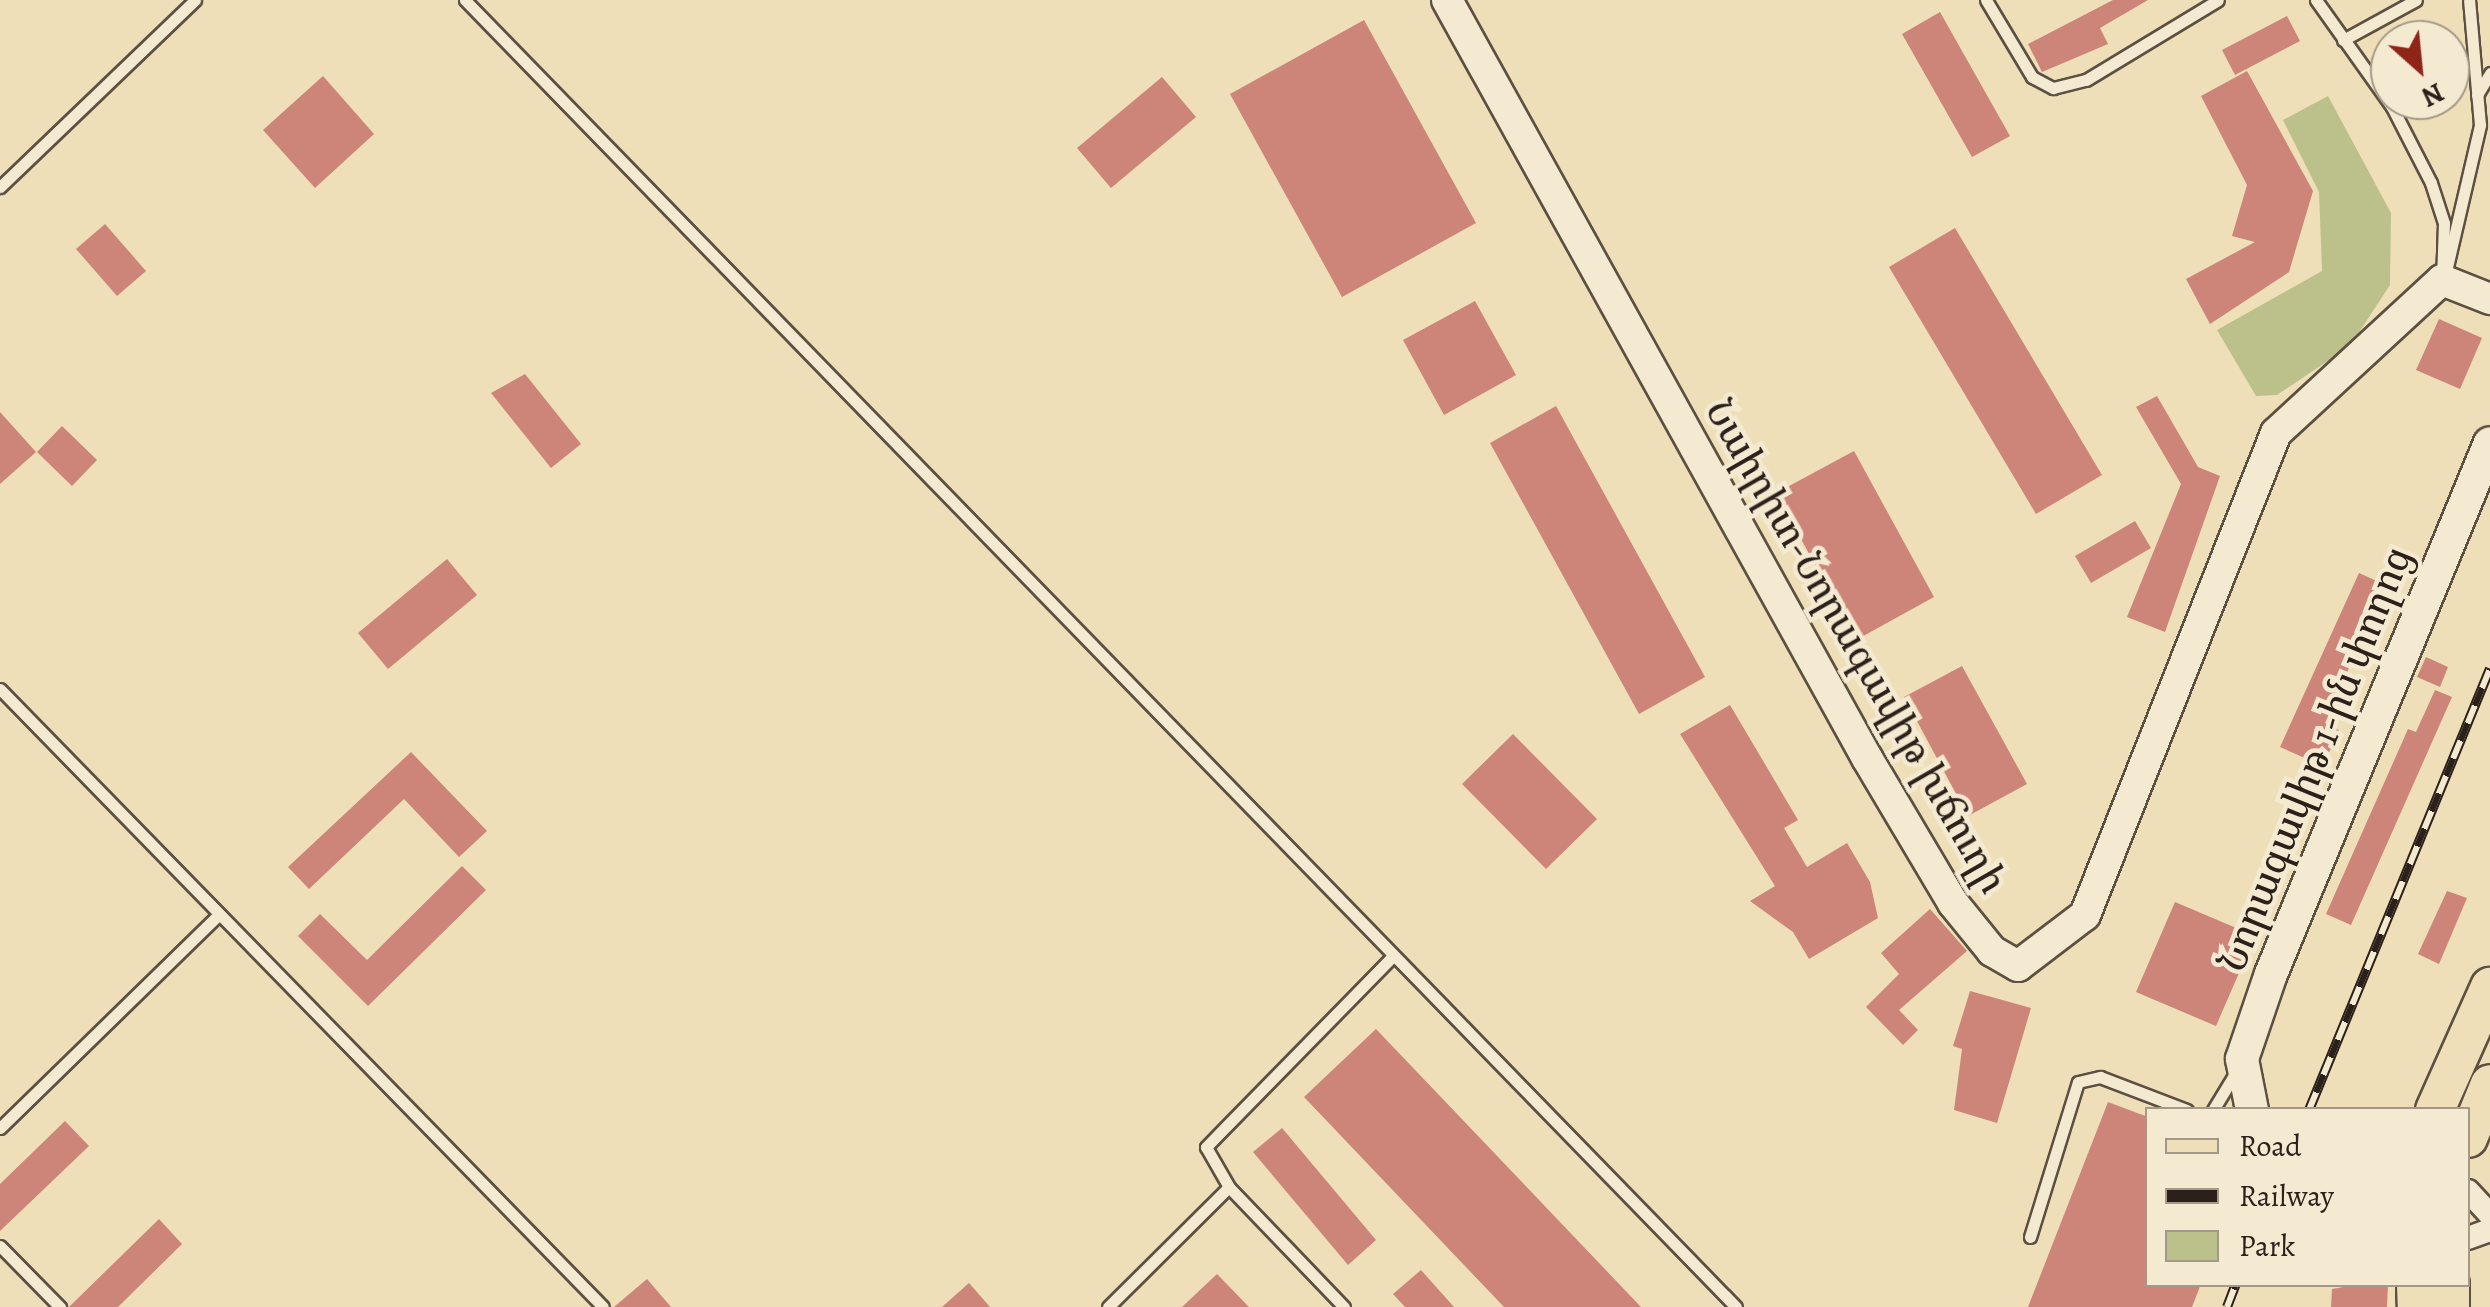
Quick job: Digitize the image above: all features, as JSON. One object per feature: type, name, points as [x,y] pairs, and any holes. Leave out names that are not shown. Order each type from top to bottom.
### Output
[{"type":"main road","name":"Նորագավիթ 1-ին փողոց","points":[[2242,1058],[2490,443]]},
{"type":"main road","points":[[2436,1107],[2490,987]]},
{"type":"main road","points":[[2242,1058],[2251,1107]]},
{"type":"main road","points":[[2470,1133],[2490,1084]]},
{"type":"street","name":"Նաիրիտ-Նորագավիթ խճուղի","points":[[1446,0],[1866,758],[1953,902],[1992,951],[2018,966],[2084,916],[2276,432],[2442,280]]},
{"type":"street","points":[[2442,280],[2490,299]]},
{"type":"street","points":[[2470,1194],[2490,1216]]},
{"type":"lane","points":[[0,187],[194,0]]},
{"type":"lane","points":[[465,0],[1727,1304]]},
{"type":"lane","points":[[1986,0],[2032,78],[2053,88],[2086,80],[2218,0]]},
{"type":"lane","points":[[2316,0],[2432,183],[2444,222],[2442,280]]},
{"type":"lane","points":[[2343,40],[2416,0]]},
{"type":"lane","points":[[2442,280],[2465,210],[2478,95],[2469,0]]},
{"type":"lane","points":[[2478,95],[2490,73]]},
{"type":"lane","points":[[0,689],[603,1307]]},
{"type":"lane","points":[[0,1128],[218,915]]},
{"type":"lane","points":[[1344,1307],[1229,1188],[1206,1146],[1392,957]]},
{"type":"lane","points":[[2215,1107],[2242,1058]]},
{"type":"lane","points":[[2030,1237],[2078,1082],[2100,1077],[2179,1107]]},
{"type":"lane","points":[[1108,1307],[1229,1188]]},
{"type":"lane","points":[[0,1246],[60,1307]]},
{"type":"green space","points":[[2328,96],[2391,213],[2390,285],[2350,346],[2277,395],[2256,396],[2217,330],[2322,271],[2319,192],[2283,120]]},
{"type":"building","points":[[2113,0],[2148,0],[2100,28],[2108,44],[2042,72],[2028,44]]},
{"type":"building","points":[[1940,12],[2010,136],[1972,157],[1902,34]]},
{"type":"building","points":[[2287,16],[2300,41],[2235,75],[2222,50]]},
{"type":"building","points":[[1364,20],[1476,223],[1342,297],[1230,94]]},
{"type":"building","points":[[2247,71],[2313,191],[2289,272],[2210,324],[2186,279],[2255,242],[2232,236],[2247,185],[2201,96]]},
{"type":"building","points":[[323,76],[374,134],[315,188],[263,130]]},
{"type":"building","points":[[1162,77],[1196,117],[1111,188],[1077,148]]},
{"type":"building","points":[[105,224],[146,271],[117,296],[76,249]]},
{"type":"building","points":[[1955,228],[2102,475],[2036,514],[1889,267]]},
{"type":"building","points":[[1475,301],[1516,375],[1444,415],[1403,340]]},
{"type":"building","points":[[2439,319],[2482,338],[2460,389],[2416,370]]},
{"type":"building","points":[[525,374],[581,444],[551,468],[491,393]]},
{"type":"building","points":[[2157,396],[2198,467],[2220,476],[2165,632],[2127,617],[2181,484],[2136,407]]},
{"type":"building","points":[[1556,406],[1705,677],[1639,714],[1490,443]]},
{"type":"building","points":[[0,412],[36,452],[0,484]]},
{"type":"building","points":[[62,426],[97,460],[72,486],[37,452]]},
{"type":"building","points":[[1854,451],[1934,597],[1856,640],[1776,493]]},
{"type":"building","points":[[2135,521],[2151,548],[2091,583],[2075,556]]},
{"type":"building","points":[[447,559],[477,595],[388,669],[358,633]]},
{"type":"building","points":[[2359,573],[2399,591],[2390,612],[2376,606],[2325,723],[2339,730],[2323,766],[2280,747]]},
{"type":"building","points":[[2426,657],[2448,667],[2440,687],[2417,677]]},
{"type":"building","points":[[1962,666],[2027,784],[1968,816],[1904,697]]},
{"type":"building","points":[[2435,690],[2452,697],[2351,925],[2326,914],[2408,729],[2416,732]]},
{"type":"building","points":[[1730,705],[1798,820],[1784,828],[1807,867],[1847,843],[1870,882],[1878,918],[1809,959],[1793,932],[1750,901],[1775,886],[1680,734]]},
{"type":"building","points":[[1513,734],[1597,819],[1546,869],[1462,784]]},
{"type":"building","points":[[411,752],[487,831],[459,857],[404,799],[309,889],[288,867]]},
{"type":"building","points":[[462,866],[486,890],[368,1006],[298,936],[320,914],[367,960]]},
{"type":"building","points":[[2447,891],[2467,898],[2439,964],[2418,954]]},
{"type":"building","points":[[2175,902],[2255,936],[2216,1026],[2136,992]]},
{"type":"building","points":[[1930,909],[1967,951],[1899,1010],[1918,1030],[1903,1045],[1866,1007],[1899,974],[1881,953]]},
{"type":"building","points":[[1970,991],[2031,1008],[1997,1123],[1954,1110],[1962,1049],[1953,1046]]},
{"type":"building","points":[[1376,1029],[1641,1307],[1504,1307],[1304,1097]]},
{"type":"building","points":[[2108,1102],[2145,1116],[2145,1287],[2200,1287],[2192,1307],[2028,1307]]},
{"type":"building","points":[[65,1121],[89,1146],[0,1231],[0,1184]]},
{"type":"building","points":[[1282,1128],[1376,1240],[1348,1265],[1253,1152]]},
{"type":"building","points":[[159,1219],[182,1244],[118,1307],[69,1307]]},
{"type":"building","points":[[1421,1270],[1454,1307],[1405,1307],[1393,1294]]},
{"type":"building","points":[[1217,1274],[1249,1307],[1182,1307]]},
{"type":"building","points":[[647,1279],[671,1307],[614,1307]]},
{"type":"building","points":[[969,1283],[990,1307],[942,1307]]},
{"type":"building","points":[[2388,1287],[2387,1307],[2331,1307],[2332,1289]]},
{"type":"railway","points":[[2310,1107],[2490,669]]},
{"type":"railway","points":[[2227,1307],[2235,1287]]}]
